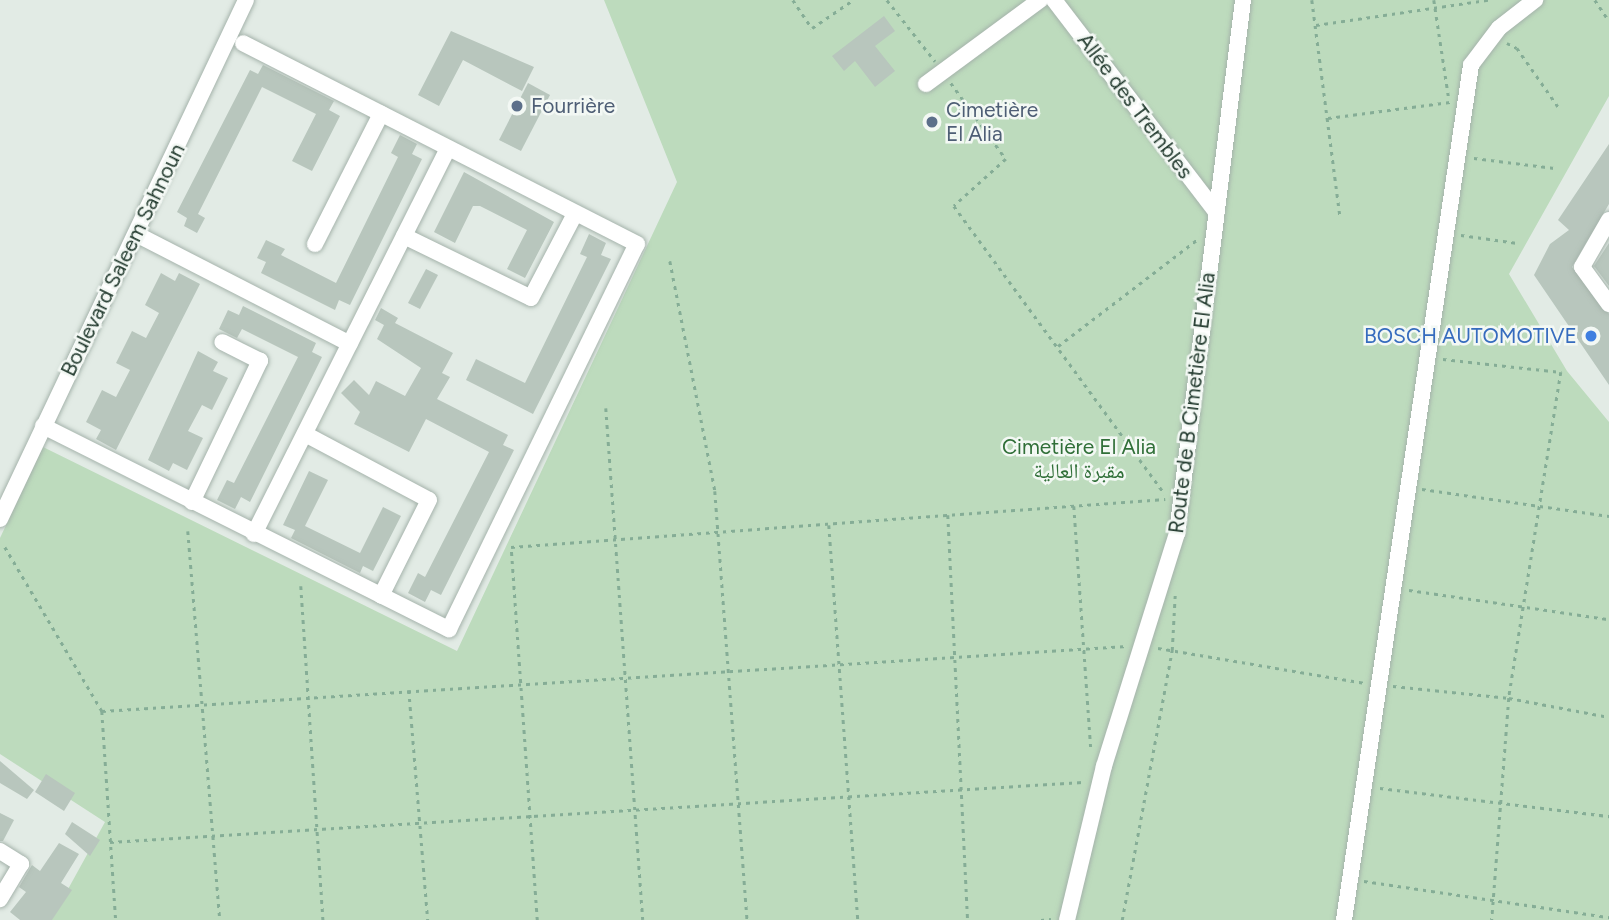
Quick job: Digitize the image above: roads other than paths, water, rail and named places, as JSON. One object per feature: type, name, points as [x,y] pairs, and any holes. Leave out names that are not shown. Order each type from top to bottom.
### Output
[{"type":"street","name":"Boulevard Saleem Sahnoun","points":[[0,519],[138,235],[246,0]]},
{"type":"street","points":[[926,84],[1040,0]]},
{"type":"street","name":"Allée des Trembles","points":[[1054,0],[1215,219]]},
{"type":"street","name":"Route de B Cimetière El Alia","points":[[1067,920],[1100,780],[1180,514],[1243,0]]},
{"type":"street","points":[[1344,920],[1430,358],[1471,65],[1492,37],[1535,0]]},
{"type":"street","points":[[43,426],[254,534],[449,629],[637,244],[243,43]]},
{"type":"street","points":[[315,244],[381,114]]},
{"type":"street","points":[[254,534],[448,149]]},
{"type":"street","points":[[404,236],[531,298],[575,214]]},
{"type":"street","points":[[1609,220],[1582,267],[1609,304]]},
{"type":"street","points":[[138,235],[350,344]]},
{"type":"street","points":[[192,502],[260,361],[222,342]]},
{"type":"street","points":[[305,434],[429,500],[381,596]]},
{"type":"street","points":[[0,851],[21,864],[0,899]]},
{"type":"place","name":"Fourrière","points":[[517,106]]},
{"type":"place","name":"Cimetière El Alia","points":[[932,122]]},
{"type":"place","name":"BOSCH AUTOMOTIVE","points":[[1591,336]]},
{"type":"park label","name":"Cimetière El Alia مقبرة العالية","points":[[1079,459]]}]
